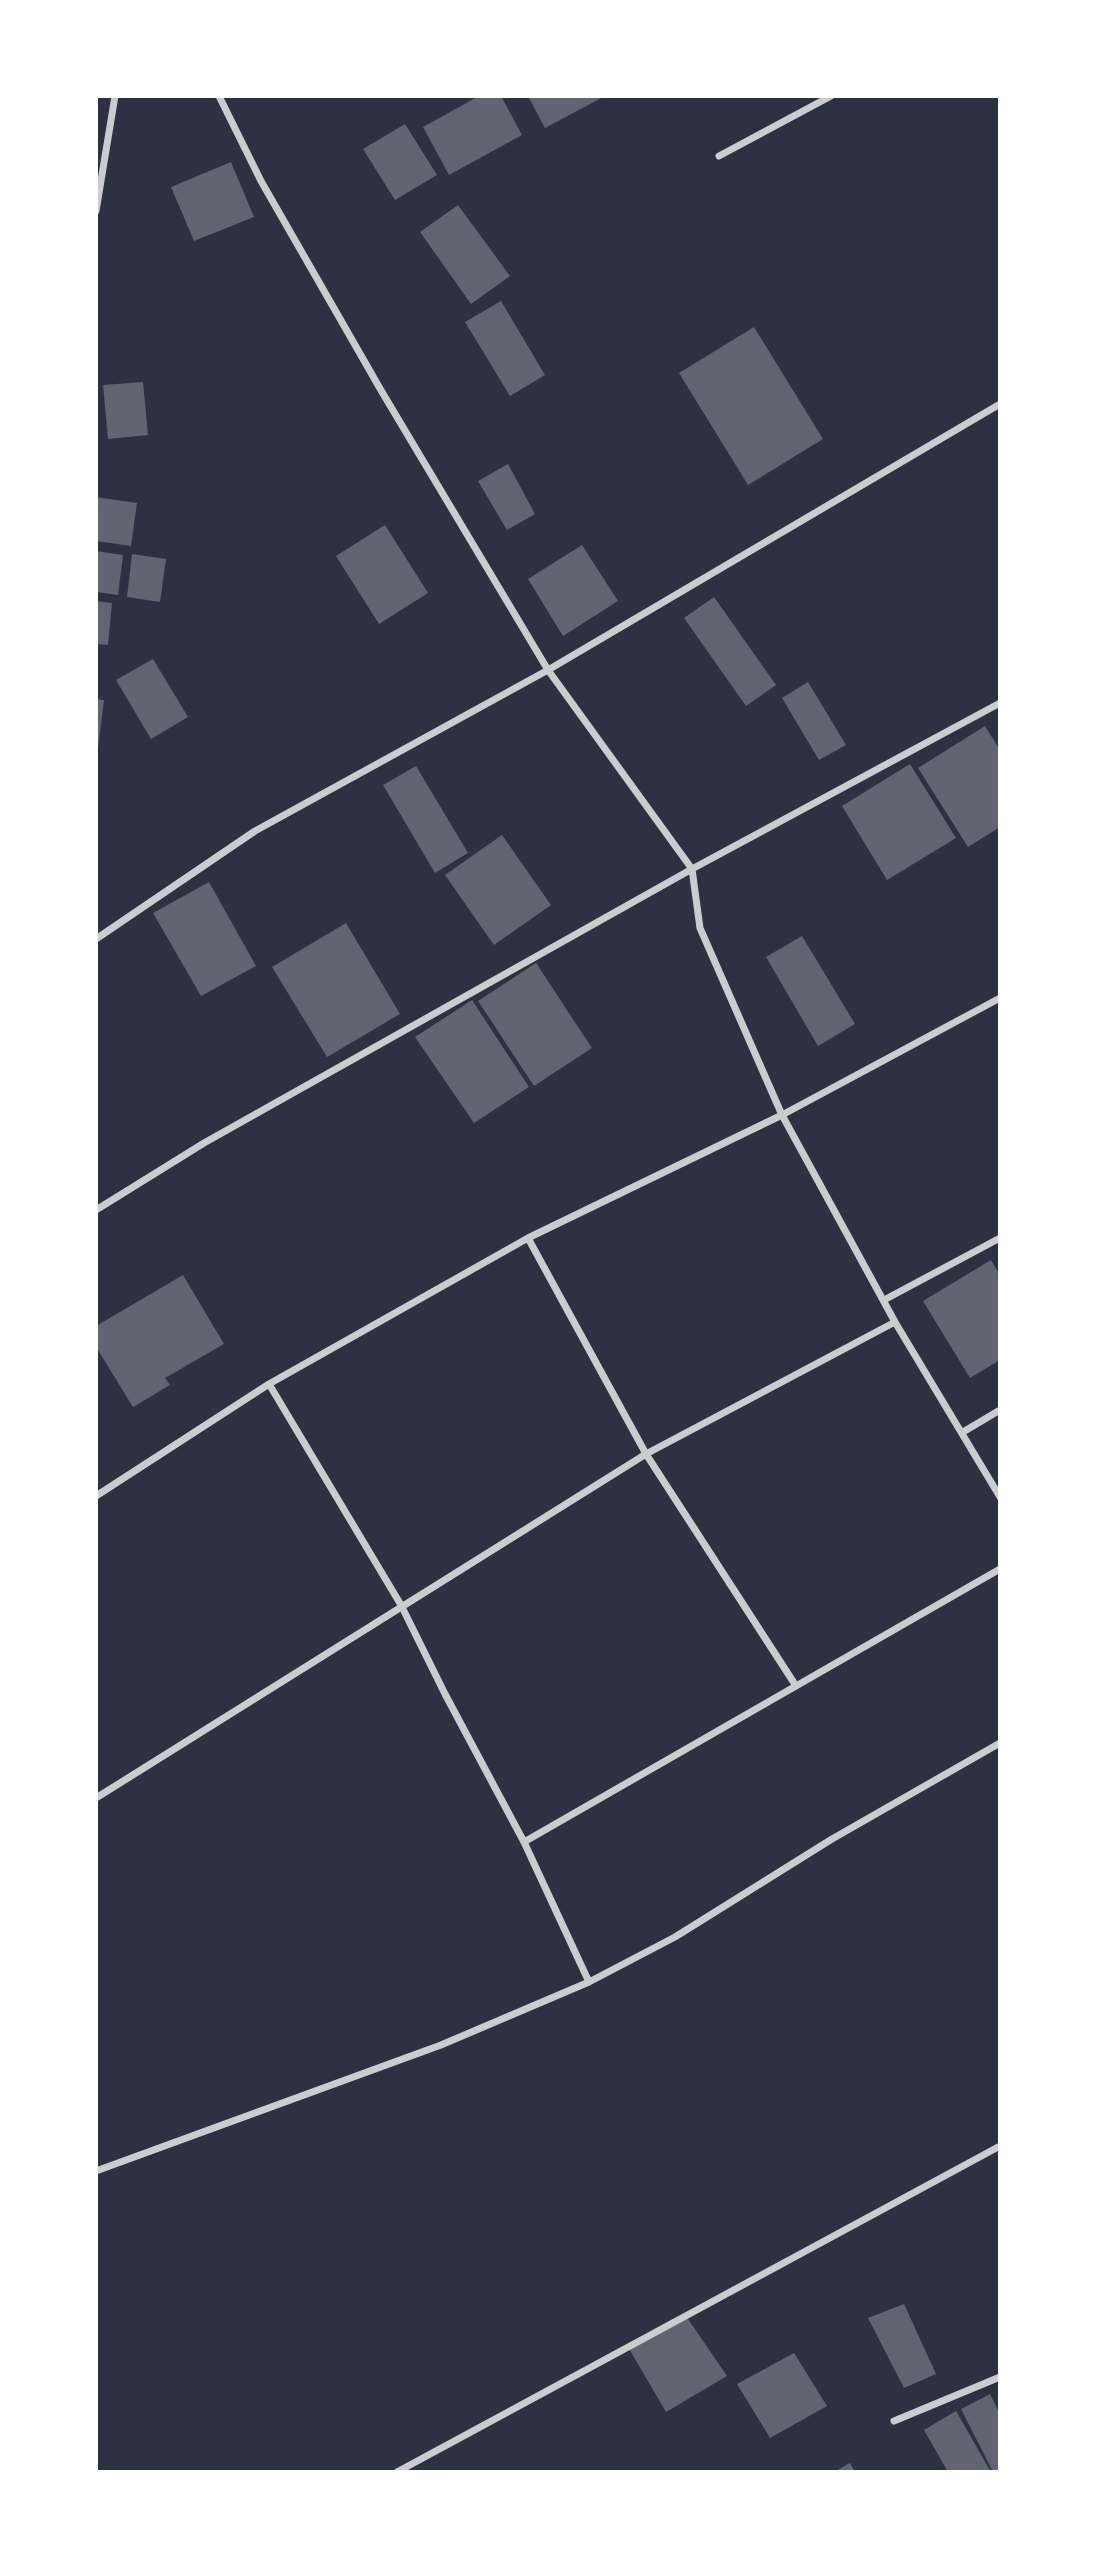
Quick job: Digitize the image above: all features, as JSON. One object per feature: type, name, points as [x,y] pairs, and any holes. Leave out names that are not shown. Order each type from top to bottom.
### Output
[{"type":"street","points":[[96,211],[115,96]]},
{"type":"street","points":[[219,96],[261,181],[375,381],[548,670],[692,869],[700,928],[782,1115],[895,1322],[1000,1497]]},
{"type":"street","points":[[719,156],[831,96]]},
{"type":"street","points":[[96,939],[255,831],[548,670],[1000,404]]},
{"type":"street","points":[[96,1210],[204,1143],[692,869],[1000,703]]},
{"type":"street","points":[[96,1496],[270,1384],[528,1238],[782,1115],[1000,998]]},
{"type":"street","points":[[528,1238],[646,1454],[796,1686]]},
{"type":"street","points":[[884,1300],[1000,1238]]},
{"type":"street","points":[[96,1798],[646,1454],[895,1322]]},
{"type":"street","points":[[270,1384],[401,1605],[444,1693],[524,1842],[589,1982]]},
{"type":"street","points":[[963,1432],[1000,1410]]},
{"type":"street","points":[[524,1842],[1000,1569]]},
{"type":"street","points":[[96,2171],[441,2045],[589,1982],[675,1937],[832,1839],[1000,1743]]},
{"type":"street","points":[[397,2472],[1000,2146]]},
{"type":"street","points":[[894,2421],[1000,2377]]},
{"type":"building","points":[[479,96],[501,96],[522,135],[449,175],[423,127]]},
{"type":"building","points":[[528,96],[605,96],[545,128]]},
{"type":"building","points":[[405,124],[437,175],[395,200],[363,149]]},
{"type":"building","points":[[231,162],[254,217],[194,241],[171,187]]},
{"type":"building","points":[[458,205],[510,276],[471,304],[420,232]]},
{"type":"building","points":[[501,301],[545,375],[510,396],[465,322]]},
{"type":"building","points":[[754,327],[823,439],[748,485],[679,373]]},
{"type":"building","points":[[143,382],[148,435],[108,439],[103,385]]},
{"type":"building","points":[[508,464],[535,514],[507,530],[478,481]]},
{"type":"building","points":[[96,497],[137,503],[131,546],[96,541]]},
{"type":"building","points":[[385,525],[428,593],[379,624],[336,556]]},
{"type":"building","points":[[582,545],[618,601],[563,636],[528,579]]},
{"type":"building","points":[[96,551],[123,555],[118,595],[96,592]]},
{"type":"building","points":[[132,554],[166,559],[160,602],[127,597]]},
{"type":"building","points":[[714,597],[776,685],[746,706],[684,618]]},
{"type":"building","points":[[96,601],[112,603],[108,645],[96,644]]},
{"type":"building","points":[[153,659],[188,717],[151,739],[116,680]]},
{"type":"building","points":[[808,682],[846,745],[819,760],[782,698]]},
{"type":"building","points":[[96,699],[104,700],[98,748],[96,748]]},
{"type":"building","points":[[985,726],[1000,750],[1000,827],[968,847],[918,768]]},
{"type":"building","points":[[910,764],[956,838],[887,880],[842,806]]},
{"type":"building","points":[[416,766],[468,853],[435,873],[383,785]]},
{"type":"building","points":[[502,835],[551,905],[494,945],[445,875]]},
{"type":"building","points":[[209,882],[256,966],[201,996],[153,913]]},
{"type":"building","points":[[346,923],[400,1014],[327,1057],[272,967]]},
{"type":"building","points":[[802,936],[855,1024],[818,1046],[766,957]]},
{"type":"building","points":[[536,963],[592,1048],[534,1086],[478,1001]]},
{"type":"building","points":[[472,1000],[529,1087],[474,1123],[415,1037]]},
{"type":"building","points":[[991,1260],[1000,1275],[1000,1360],[970,1378],[923,1301]]},
{"type":"building","points":[[183,1275],[224,1344],[165,1378],[170,1385],[133,1407],[96,1347],[96,1326]]},
{"type":"building","points":[[904,2304],[936,2374],[904,2388],[868,2318]]},
{"type":"building","points":[[686,2316],[727,2376],[666,2412],[628,2347]]},
{"type":"building","points":[[794,2353],[827,2406],[770,2438],[737,2384]]},
{"type":"building","points":[[990,2394],[1000,2414],[1000,2472],[993,2472],[961,2409]]},
{"type":"building","points":[[956,2411],[991,2472],[948,2472],[924,2430]]},
{"type":"building","points":[[850,2463],[855,2472],[834,2472]]}]
